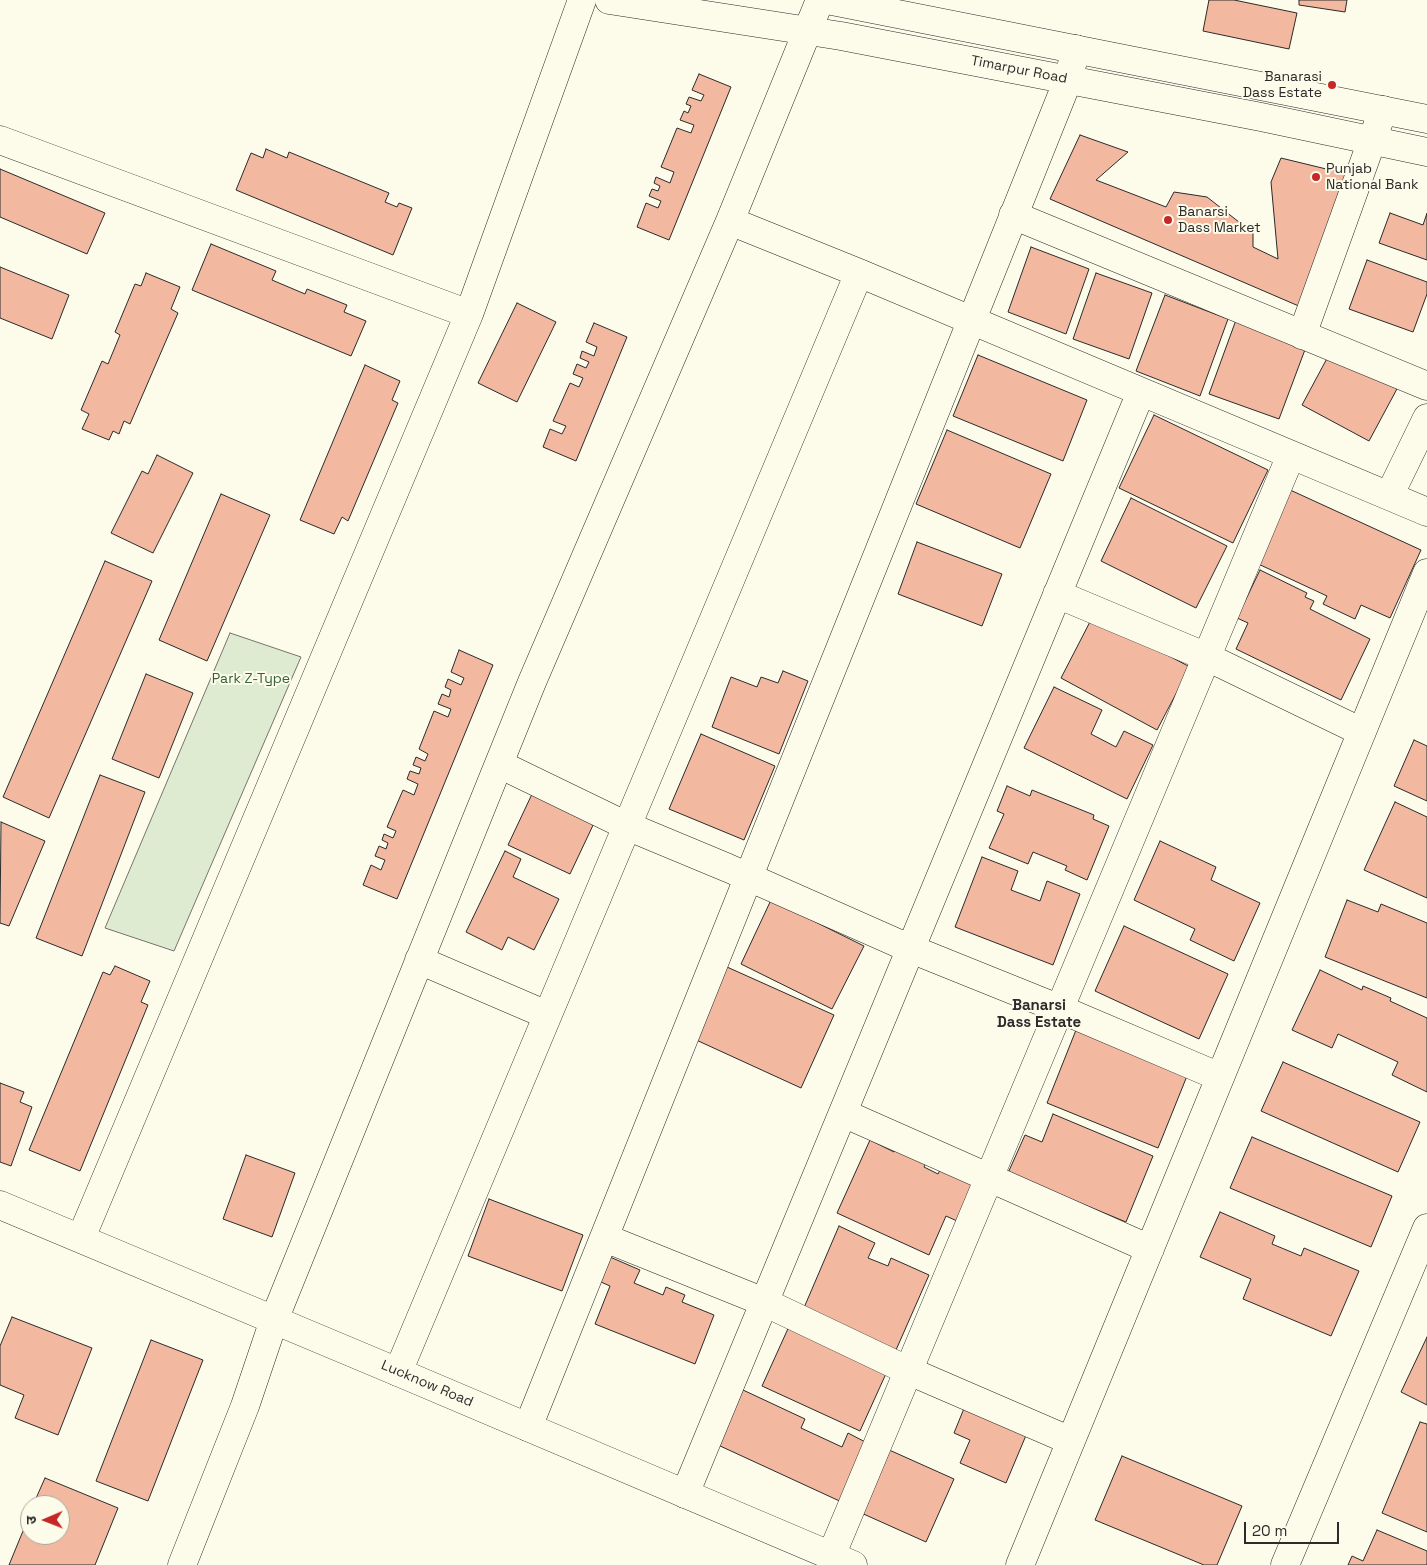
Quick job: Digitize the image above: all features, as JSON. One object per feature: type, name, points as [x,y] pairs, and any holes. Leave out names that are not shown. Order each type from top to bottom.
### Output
[{"type":"street","points":[[81,1238],[469,314],[582,0]]},
{"type":"street","name":"Timarpur Road","points":[[609,0],[808,30],[1261,117],[1427,152]]},
{"type":"street","points":[[182,1565],[245,1406],[274,1320],[532,682],[730,221],[820,0]]},
{"type":"street","points":[[827,0],[1427,119]]},
{"type":"street","points":[[528,1427],[1068,80],[1076,49]]},
{"type":"street","points":[[1302,334],[1383,110]]},
{"type":"street","points":[[0,140],[469,314]]},
{"type":"street","points":[[1013,216],[1427,386]]},
{"type":"street","points":[[730,221],[859,273],[1427,512]]},
{"type":"street","points":[[398,1372],[859,273]]},
{"type":"street","points":[[685,1494],[1141,392]]},
{"type":"street","points":[[1389,496],[1427,418]]},
{"type":"street","points":[[842,1560],[909,1371],[1291,455]]},
{"type":"street","points":[[1020,1565],[1427,573]]},
{"type":"street","points":[[1058,594],[1207,657],[1362,732]]},
{"type":"street","points":[[499,764],[627,826],[749,877],[911,949],[1060,1009],[1220,1078]]},
{"type":"street","points":[[419,960],[547,1016]]},
{"type":"street","points":[[843,1113],[1150,1248]]},
{"type":"street","name":"Lucknow Road","points":[[0,1205],[842,1560]]},
{"type":"street","points":[[1286,1565],[1427,1228]]},
{"type":"street","points":[[604,1238],[764,1302],[909,1371],[1071,1441]]},
{"type":"green space","name":"Park Z-Type","points":[[230,633],[301,657],[174,951],[105,928]]},
{"type":"building","points":[[1209,0],[1234,0],[1297,13],[1289,49],[1203,31]]},
{"type":"building","points":[[1299,0],[1347,0],[1345,12],[1299,5]]},
{"type":"building","points":[[699,74],[731,87],[669,240],[637,227],[646,203],[658,208],[661,201],[649,196],[652,189],[658,191],[660,186],[654,183],[656,177],[670,183],[674,172],[661,167],[677,128],[691,133],[694,125],[680,120],[684,111],[688,113],[691,106],[686,104],[689,97],[701,101],[704,95],[692,90]]},
{"type":"building","name":"Banarsi Dass Market","points":[[1080,135],[1128,152],[1096,180],[1166,207],[1174,192],[1207,197],[1253,233],[1253,247],[1278,259],[1271,182],[1281,158],[1351,175],[1301,307],[1050,199]]},
{"type":"building","points":[[266,149],[287,158],[289,152],[389,193],[385,202],[397,207],[399,203],[412,208],[393,255],[236,190],[251,153],[263,158]]},
{"type":"building","points":[[0,169],[105,213],[87,254],[0,217]]},
{"type":"building","points":[[1390,213],[1423,225],[1427,213],[1427,260],[1379,243]]},
{"type":"building","points":[[211,244],[276,271],[272,280],[305,294],[307,289],[347,305],[344,312],[366,321],[351,356],[192,290]]},
{"type":"building","points":[[1031,247],[1089,269],[1066,334],[1008,312]]},
{"type":"building","points":[[1367,260],[1427,282],[1427,294],[1413,332],[1349,309]]},
{"type":"building","points":[[0,267],[69,295],[52,339],[0,318]]},
{"type":"building","points":[[146,273],[180,287],[171,309],[178,313],[130,424],[124,421],[119,434],[113,431],[109,440],[82,429],[89,414],[81,410],[102,361],[108,364],[120,335],[115,332],[135,284],[141,286]]},
{"type":"building","points":[[1096,273],[1152,293],[1129,359],[1073,339]]},
{"type":"building","points":[[1165,295],[1228,319],[1200,396],[1136,371]]},
{"type":"building","points":[[517,303],[556,322],[517,402],[478,383]]},
{"type":"building","points":[[1236,320],[1306,347],[1279,419],[1209,394]]},
{"type":"building","points":[[594,323],[627,337],[576,461],[543,447],[550,429],[562,434],[566,426],[553,421],[570,383],[579,387],[583,378],[573,374],[577,364],[586,368],[589,362],[580,358],[582,351],[594,356],[597,347],[586,342]]},
{"type":"building","points":[[1331,351],[1398,387],[1369,441],[1302,405]]},
{"type":"building","points":[[978,355],[1087,400],[1063,461],[953,416]]},
{"type":"building","points":[[365,365],[400,381],[392,400],[398,403],[348,521],[342,517],[334,534],[300,520]]},
{"type":"building","points":[[1154,415],[1268,470],[1233,543],[1119,488]]},
{"type":"building","points":[[947,430],[1051,474],[1020,548],[916,504]]},
{"type":"building","points":[[157,455],[193,473],[153,553],[111,533],[142,471],[148,474]]},
{"type":"building","points":[[1288,489],[1421,550],[1390,618],[1361,605],[1355,619],[1323,604],[1327,596],[1254,562]]},
{"type":"building","points":[[221,494],[270,515],[207,661],[159,640]]},
{"type":"building","points":[[1131,498],[1227,546],[1196,608],[1101,561]]},
{"type":"building","points":[[917,542],[1002,574],[982,626],[898,594]]},
{"type":"building","points":[[105,561],[152,581],[49,818],[3,797]]},
{"type":"building","points":[[1260,570],[1307,593],[1305,597],[1314,601],[1310,609],[1370,639],[1341,700],[1236,649],[1248,623],[1237,618]]},
{"type":"building","points":[[1093,616],[1190,667],[1157,730],[1061,678]]},
{"type":"building","points":[[459,650],[493,665],[397,899],[363,885],[371,865],[381,870],[385,860],[375,856],[379,846],[386,849],[388,843],[382,840],[384,834],[393,838],[396,831],[387,827],[403,790],[414,795],[418,784],[407,779],[410,771],[419,774],[421,768],[413,765],[416,757],[425,761],[428,754],[419,749],[434,711],[448,717],[451,709],[438,704],[442,694],[449,697],[451,690],[445,687],[448,679],[461,685],[464,678],[451,672]]},
{"type":"building","points":[[783,671],[808,681],[779,754],[712,727],[731,677],[757,687],[761,677],[778,683]]},
{"type":"building","points":[[146,674],[193,693],[159,778],[112,759]]},
{"type":"building","points":[[1054,687],[1102,710],[1091,734],[1116,747],[1124,731],[1153,745],[1127,799],[1024,748]]},
{"type":"building","points":[[701,734],[775,766],[744,840],[669,809]]},
{"type":"building","points":[[1414,740],[1427,746],[1427,801],[1394,786]]},
{"type":"building","points":[[100,775],[145,792],[82,956],[36,938]]},
{"type":"building","points":[[1007,786],[1030,796],[1032,790],[1094,815],[1093,819],[1109,826],[1087,880],[1065,870],[1067,866],[1033,852],[1028,864],[989,848],[1004,814],[997,811]]},
{"type":"building","points":[[533,792],[595,821],[570,874],[508,845]]},
{"type":"building","points":[[1395,802],[1427,817],[1427,898],[1364,870]]},
{"type":"building","points":[[1,822],[45,841],[9,926],[0,923]]},
{"type":"building","points":[[1160,841],[1216,867],[1211,880],[1260,903],[1234,961],[1190,940],[1195,929],[1134,900]]},
{"type":"building","points":[[505,851],[521,859],[513,877],[559,899],[534,950],[508,937],[502,950],[466,932]]},
{"type":"building","points":[[982,857],[1018,871],[1011,890],[1040,901],[1047,881],[1080,894],[1053,965],[955,927]]},
{"type":"building","points":[[771,900],[864,946],[832,1009],[741,964]]},
{"type":"building","points":[[1347,900],[1378,912],[1381,904],[1427,923],[1427,998],[1325,957]]},
{"type":"building","points":[[1124,926],[1228,974],[1199,1039],[1095,991]]},
{"type":"building","points":[[115,966],[150,981],[141,1002],[148,1005],[80,1171],[29,1150],[103,972],[110,975]]},
{"type":"building","points":[[727,967],[834,1015],[801,1088],[694,1039]]},
{"type":"building","points":[[1320,970],[1362,990],[1363,986],[1391,998],[1390,1001],[1427,1018],[1427,1092],[1392,1075],[1398,1062],[1338,1034],[1332,1048],[1292,1030]]},
{"type":"building","points":[[1078,1025],[1189,1071],[1158,1148],[1047,1103]]},
{"type":"building","points":[[1283,1062],[1420,1122],[1398,1172],[1261,1111]]},
{"type":"building","points":[[0,1083],[24,1092],[20,1102],[32,1107],[11,1166],[0,1162]]},
{"type":"building","points":[[1053,1114],[1153,1156],[1126,1222],[1008,1173],[1025,1135],[1042,1142]]},
{"type":"building","points":[[1252,1137],[1392,1196],[1371,1247],[1230,1188]]},
{"type":"building","points":[[870,1140],[894,1152],[897,1145],[928,1159],[924,1167],[938,1174],[943,1164],[985,1183],[966,1225],[946,1216],[929,1255],[837,1213]]},
{"type":"building","points":[[246,1155],[295,1173],[272,1237],[223,1219]]},
{"type":"building","points":[[489,1199],[583,1235],[562,1291],[468,1256]]},
{"type":"building","points":[[1220,1212],[1275,1236],[1272,1244],[1301,1256],[1304,1248],[1359,1271],[1331,1336],[1243,1299],[1251,1279],[1200,1257]]},
{"type":"building","points":[[839,1226],[875,1243],[868,1258],[888,1266],[891,1258],[929,1275],[896,1350],[803,1310]]},
{"type":"building","points":[[610,1257],[640,1270],[634,1283],[663,1295],[666,1287],[685,1295],[682,1302],[714,1315],[695,1364],[595,1324],[610,1286],[601,1282]]},
{"type":"building","points":[[12,1317],[92,1348],[58,1435],[15,1418],[24,1395],[0,1385],[0,1346]]},
{"type":"building","points":[[791,1322],[889,1367],[860,1431],[762,1386]]},
{"type":"building","points":[[1427,1337],[1427,1405],[1401,1392]]},
{"type":"building","points":[[151,1340],[203,1360],[148,1501],[96,1481]]},
{"type":"building","points":[[743,1390],[805,1419],[801,1428],[842,1447],[848,1433],[873,1446],[846,1504],[718,1445]]},
{"type":"building","points":[[965,1406],[1027,1433],[1006,1483],[960,1463],[970,1440],[954,1433]]},
{"type":"building","points":[[1420,1422],[1427,1424],[1427,1532],[1382,1513]]},
{"type":"building","points":[[887,1449],[954,1479],[926,1542],[859,1512]]},
{"type":"building","points":[[1122,1456],[1242,1506],[1217,1565],[1204,1565],[1095,1520]]},
{"type":"building","points":[[45,1478],[118,1508],[95,1565],[9,1565],[20,1538],[20,1545],[70,1545],[70,1495],[37,1495]]},
{"type":"building","points":[[1377,1530],[1427,1551],[1427,1565],[1348,1565],[1352,1556],[1363,1561]]},
{"type":"place","name":"Banarasi Dass Estate","points":[[1332,85]]},
{"type":"place","name":"Punjab National Bank","points":[[1316,177]]},
{"type":"place","name":"Banarsi Dass Market","points":[[1168,220]]},
{"type":"district","name":"Banarsi Dass Estate","points":[[1039,1014]]}]
